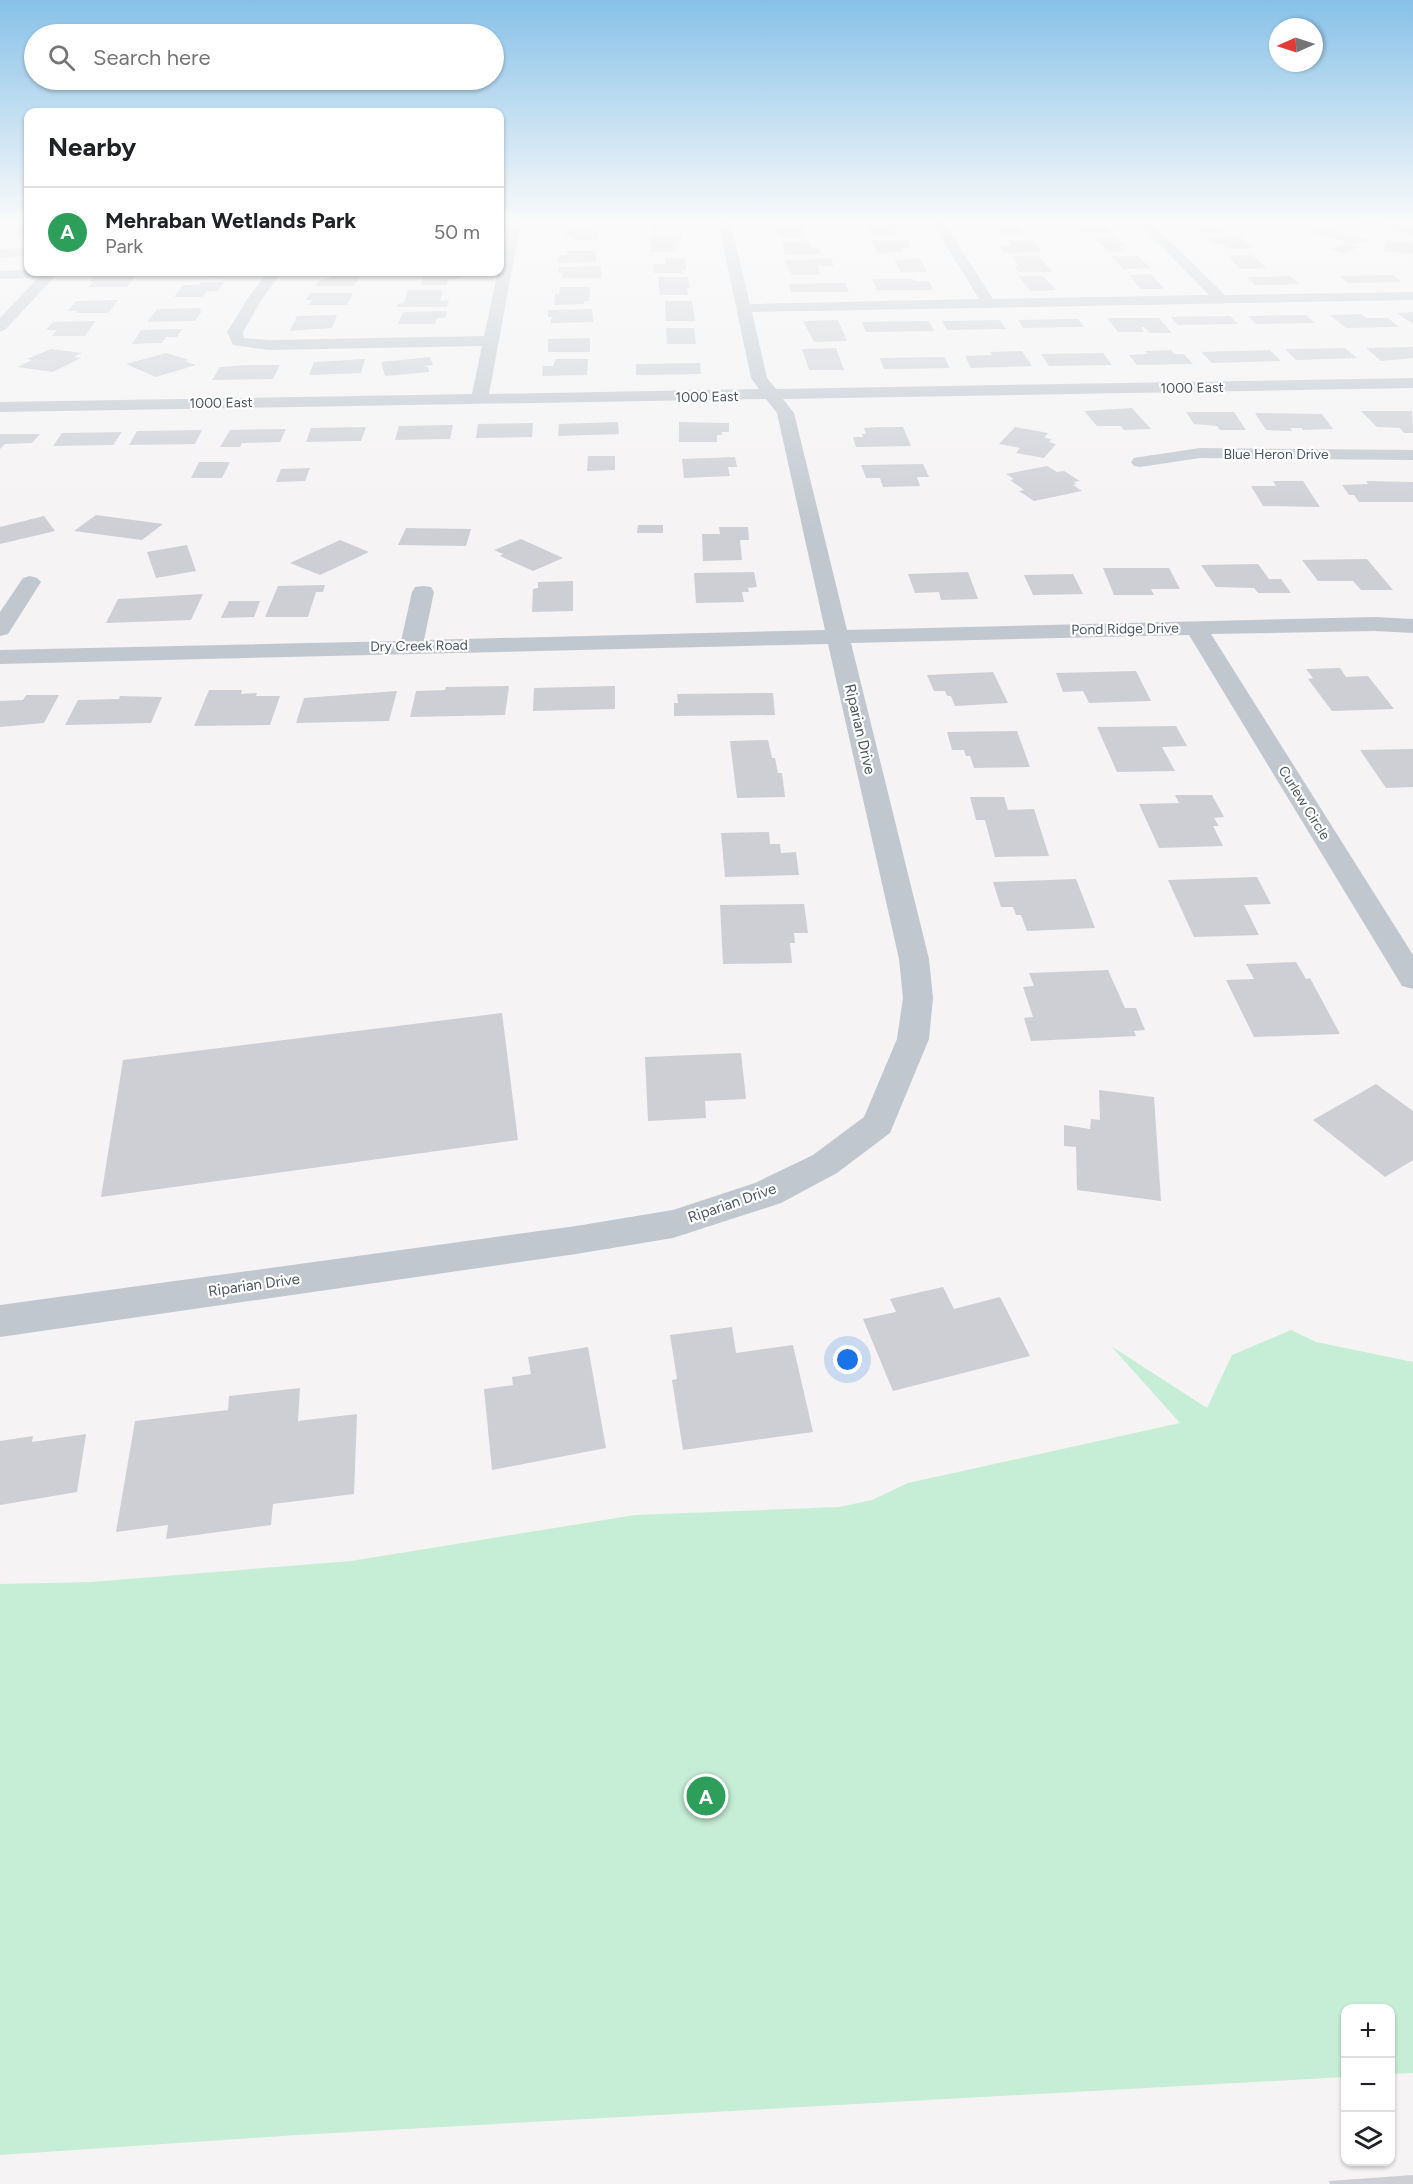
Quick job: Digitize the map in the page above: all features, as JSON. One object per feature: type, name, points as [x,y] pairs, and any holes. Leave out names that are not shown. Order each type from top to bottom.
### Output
[{"type":"street","points":[[240,323],[235,332],[238,342],[269,345],[490,341]]},
{"type":"street","points":[[479,400],[493,323]]},
{"type":"street","name":"Riparian Drive","points":[[0,1321],[576,1240],[673,1224],[768,1193],[825,1164],[878,1124],[913,1039],[918,998],[914,959],[785,413],[759,378],[747,323]]},
{"type":"street","name":"1000 East","points":[[0,407],[772,396],[1413,383]]},
{"type":"street","name":"Blue Heron Drive","points":[[1140,462],[1200,453],[1413,455]]},
{"type":"street","points":[[0,629],[30,582]]},
{"type":"street","points":[[411,646],[423,592]]},
{"type":"street","name":"Pond Ridge Drive","points":[[837,636],[1375,624],[1413,626]]},
{"type":"street","name":"Curlew Circle","points":[[1196,628],[1413,979]]},
{"type":"street","name":"Dry Creek Road","points":[[0,657],[837,636]]},
{"type":"green space","points":[[1291,1330],[1316,1342],[1413,1362],[1413,2073],[1395,2074],[1395,2004],[1341,2004],[1341,2077],[297,2135],[0,2155],[0,1584],[91,1582],[351,1561],[635,1515],[839,1507],[872,1500],[908,1483],[1180,1423],[1111,1346],[1207,1408],[1232,1355]]},
{"type":"building","points":[[52,323],[95,323],[85,336],[52,336],[57,330],[46,330]]},
{"type":"building","points":[[294,323],[334,323],[332,328],[290,331]]},
{"type":"building","points":[[398,323],[435,323],[435,324]]},
{"type":"building","points":[[804,323],[839,323],[847,341],[814,342]]},
{"type":"building","points":[[862,323],[930,323],[934,331],[866,332]]},
{"type":"building","points":[[943,323],[1002,323],[1006,329],[947,330]]},
{"type":"building","points":[[1020,323],[1081,323],[1084,327],[1023,328]]},
{"type":"building","points":[[1111,323],[1163,323],[1172,333],[1150,333],[1144,327],[1141,327],[1144,332],[1118,332]]},
{"type":"building","points":[[1176,323],[1238,324],[1178,325]]},
{"type":"building","points":[[1255,323],[1315,323],[1256,324]]},
{"type":"building","points":[[1340,323],[1394,323],[1399,327],[1346,328]]},
{"type":"building","points":[[666,328],[694,328],[696,344],[667,344]]},
{"type":"building","points":[[182,329],[177,337],[166,337],[162,343],[132,344],[141,330]]},
{"type":"building","points":[[590,338],[590,352],[548,352],[548,339]]},
{"type":"building","points":[[1413,347],[1413,358],[1381,361],[1366,348]]},
{"type":"building","points":[[836,348],[844,370],[809,370],[802,349]]},
{"type":"building","points":[[1345,348],[1357,358],[1296,360],[1285,349]]},
{"type":"building","points":[[51,349],[82,353],[74,357],[81,358],[53,372],[17,367],[32,360],[27,359]]},
{"type":"building","points":[[1171,350],[1174,354],[1184,354],[1193,364],[1137,365],[1129,355],[1148,354],[1145,351]]},
{"type":"building","points":[[1270,350],[1281,361],[1212,363],[1201,352]]},
{"type":"building","points":[[1022,351],[1032,366],[971,368],[965,356],[992,355],[990,352]]},
{"type":"building","points":[[166,353],[189,360],[185,361],[196,365],[156,377],[126,364]]},
{"type":"building","points":[[1103,353],[1112,365],[1049,366],[1041,354]]},
{"type":"building","points":[[430,357],[433,365],[424,366],[428,367],[429,372],[385,376],[381,362]]},
{"type":"building","points":[[944,357],[950,368],[884,369],[880,358]]},
{"type":"building","points":[[365,359],[361,373],[309,375],[314,362]]},
{"type":"building","points":[[556,359],[588,359],[587,375],[542,376],[543,366],[553,366]]},
{"type":"building","points":[[700,363],[701,374],[636,375],[636,364]]},
{"type":"building","points":[[280,365],[273,379],[212,380],[220,367]]},
{"type":"building","points":[[1132,408],[1151,429],[1124,430],[1121,426],[1097,426],[1084,411]]},
{"type":"building","points":[[1361,411],[1412,411],[1413,433],[1404,433],[1400,428],[1377,427]]},
{"type":"building","points":[[1186,412],[1234,412],[1246,430],[1220,430],[1217,426],[1194,424]]},
{"type":"building","points":[[1255,413],[1322,414],[1333,429],[1266,430]]},
{"type":"building","points":[[618,422],[619,434],[558,436],[559,424]]},
{"type":"building","points":[[679,422],[729,423],[729,432],[717,435],[717,442],[679,442]]},
{"type":"building","points":[[533,423],[532,437],[476,438],[478,424]]},
{"type":"building","points":[[453,425],[450,439],[395,440],[399,426]]},
{"type":"building","points":[[366,427],[361,441],[306,442],[311,428]]},
{"type":"building","points":[[903,427],[911,446],[856,447],[853,437],[863,437],[862,434],[866,434],[864,428]]},
{"type":"building","points":[[1015,427],[1048,433],[1044,438],[1052,439],[1049,442],[1056,444],[1044,458],[1016,453],[1020,448],[999,444]]},
{"type":"building","points":[[286,429],[280,442],[242,443],[240,447],[220,447],[230,430]]},
{"type":"building","points":[[202,430],[195,444],[129,445],[137,431]]},
{"type":"building","points":[[122,432],[113,445],[53,446],[62,433]]},
{"type":"building","points":[[0,434],[40,434],[32,443],[5,444],[0,449]]},
{"type":"building","points":[[588,456],[615,456],[615,470],[587,471]]},
{"type":"building","points":[[735,457],[737,467],[728,467],[730,476],[684,478],[682,459]]},
{"type":"building","points":[[199,462],[230,462],[222,478],[191,478]]},
{"type":"building","points":[[923,464],[929,477],[917,477],[920,486],[883,487],[880,478],[866,478],[861,465]]},
{"type":"building","points":[[1047,466],[1057,472],[1064,471],[1080,481],[1073,482],[1077,484],[1073,485],[1082,491],[1034,501],[1019,491],[1024,490],[1010,480],[1014,479],[1006,474]]},
{"type":"building","points":[[310,468],[305,481],[276,482],[281,469]]},
{"type":"building","points":[[1273,481],[1303,481],[1320,507],[1263,506],[1251,486],[1276,486]]},
{"type":"building","points":[[1366,481],[1413,482],[1413,502],[1359,502],[1354,495],[1349,495],[1342,485],[1368,484]]},
{"type":"building","points":[[96,515],[163,524],[142,540],[74,531]]},
{"type":"building","points":[[44,516],[55,531],[0,544],[0,527]]},
{"type":"building","points":[[638,525],[663,525],[663,533],[637,533]]},
{"type":"building","points":[[719,527],[748,527],[749,540],[740,540],[742,560],[703,561],[702,534],[720,534]]},
{"type":"building","points":[[406,528],[471,529],[466,546],[398,545]]},
{"type":"building","points":[[521,539],[563,558],[533,571],[500,556],[503,554],[494,550]]},
{"type":"building","points":[[340,540],[369,552],[320,575],[290,563]]},
{"type":"building","points":[[187,545],[196,571],[156,578],[147,552]]},
{"type":"building","points":[[1367,559],[1393,590],[1361,590],[1353,581],[1318,581],[1302,560]]},
{"type":"building","points":[[1258,564],[1269,579],[1281,579],[1291,593],[1258,593],[1254,588],[1216,587],[1201,565]]},
{"type":"building","points":[[1103,568],[1169,568],[1180,589],[1151,589],[1154,595],[1114,595]]},
{"type":"building","points":[[754,572],[757,587],[748,588],[749,592],[742,592],[744,602],[696,603],[694,573]]},
{"type":"building","points":[[968,572],[978,599],[941,600],[939,592],[915,593],[908,574]]},
{"type":"building","points":[[1073,574],[1083,594],[1033,595],[1024,575]]},
{"type":"building","points":[[573,581],[573,611],[532,612],[533,589],[538,588],[538,582]]},
{"type":"building","points":[[325,585],[323,592],[316,592],[308,617],[265,617],[278,586]]},
{"type":"building","points":[[203,594],[191,620],[106,623],[118,599]]},
{"type":"building","points":[[229,601],[260,601],[254,617],[221,618]]},
{"type":"building","points":[[1340,668],[1346,677],[1368,676],[1394,709],[1332,711],[1308,679],[1313,678],[1306,669]]},
{"type":"building","points":[[1136,671],[1151,701],[1089,703],[1083,691],[1063,692],[1056,673]]},
{"type":"building","points":[[993,672],[1008,703],[955,706],[951,696],[947,696],[945,691],[934,691],[927,675]]},
{"type":"building","points":[[509,686],[505,715],[410,717],[416,691],[445,690],[446,687]]},
{"type":"building","points":[[615,686],[615,709],[533,711],[534,688]]},
{"type":"building","points":[[209,690],[242,690],[241,694],[257,693],[256,696],[280,696],[270,725],[194,726]]},
{"type":"building","points":[[397,691],[389,721],[296,723],[304,698]]},
{"type":"building","points":[[773,693],[775,715],[674,716],[674,703],[678,703],[677,694]]},
{"type":"building","points":[[26,695],[59,695],[44,723],[0,727],[0,701],[23,700]]},
{"type":"building","points":[[120,696],[162,697],[151,723],[65,725],[78,700],[119,699]]},
{"type":"building","points":[[1176,726],[1187,746],[1162,747],[1175,771],[1117,772],[1097,727]]},
{"type":"building","points":[[1017,731],[1030,767],[974,768],[970,756],[966,756],[964,750],[952,750],[947,732]]},
{"type":"building","points":[[768,740],[778,773],[782,773],[785,797],[737,798],[730,741]]},
{"type":"building","points":[[1413,749],[1413,787],[1386,788],[1360,750]]},
{"type":"building","points":[[1175,795],[1212,795],[1224,817],[1214,818],[1219,826],[1213,826],[1223,846],[1159,848],[1139,804],[1179,803]]},
{"type":"building","points":[[970,797],[1004,797],[1008,810],[1034,809],[1049,856],[995,857],[985,820],[976,820]]},
{"type":"building","points":[[769,832],[770,844],[780,844],[781,853],[796,852],[799,875],[725,877],[721,833]]},
{"type":"building","points":[[1257,877],[1271,904],[1244,905],[1259,935],[1194,937],[1168,880]]},
{"type":"building","points":[[1076,879],[1095,928],[1027,931],[1021,915],[1016,915],[1013,907],[1001,907],[993,882]]},
{"type":"building","points":[[804,904],[808,933],[794,933],[795,943],[790,943],[792,963],[723,964],[720,905]]},
{"type":"building","points":[[1296,962],[1306,979],[1310,978],[1340,1034],[1254,1037],[1226,980],[1254,979],[1246,964]]},
{"type":"building","points":[[1108,970],[1125,1008],[1136,1008],[1145,1030],[1134,1031],[1136,1036],[1031,1041],[1024,1018],[1033,1017],[1023,987],[1034,986],[1029,973]]},
{"type":"building","points":[[502,1013],[518,1140],[101,1197],[123,1060]]},
{"type":"building","points":[[741,1053],[746,1099],[705,1101],[706,1118],[648,1121],[645,1057]]},
{"type":"building","points":[[1376,1084],[1413,1111],[1413,1160],[1385,1177],[1313,1120]]},
{"type":"building","points":[[1099,1090],[1154,1097],[1161,1201],[1077,1190],[1076,1147],[1064,1146],[1064,1125],[1090,1129],[1091,1119],[1100,1120]]},
{"type":"building","points":[[943,1287],[954,1309],[1000,1297],[1030,1356],[893,1391],[863,1319],[896,1312],[890,1299]]},
{"type":"building","points":[[732,1327],[736,1353],[793,1345],[813,1432],[683,1450],[672,1380],[677,1379],[670,1335]]},
{"type":"building","points":[[588,1347],[606,1448],[492,1470],[484,1389],[513,1385],[512,1377],[531,1374],[528,1357]]},
{"type":"building","points":[[300,1388],[298,1421],[357,1414],[354,1494],[273,1504],[271,1525],[166,1539],[168,1525],[116,1532],[135,1421],[228,1410],[229,1396]]},
{"type":"building","points":[[86,1434],[77,1492],[0,1505],[0,1441],[33,1436],[32,1442]]},
{"type":"building","points":[[1413,2175],[1413,2184],[1330,2184],[1329,2181]]},
{"type":"place","name":"Mehraban Wetlands Park","points":[[706,1796]]}]
